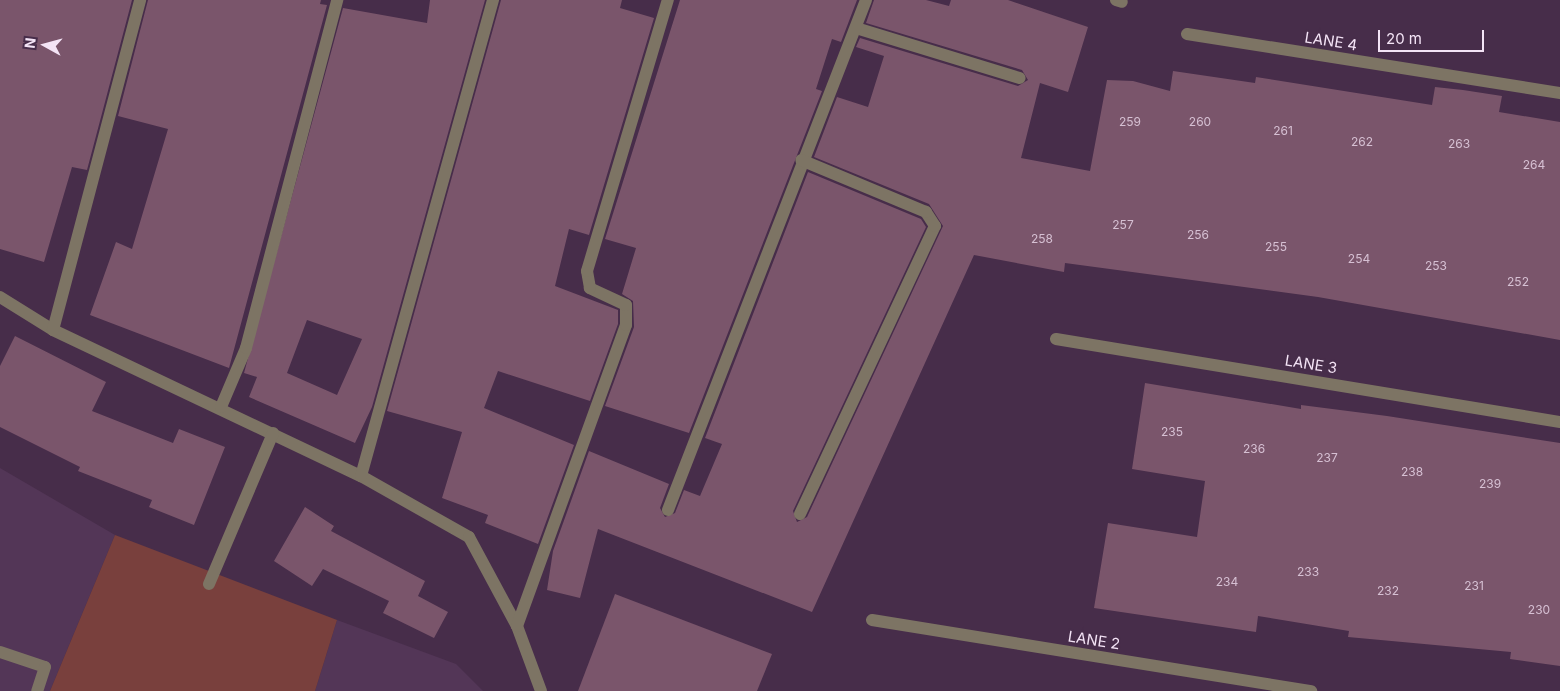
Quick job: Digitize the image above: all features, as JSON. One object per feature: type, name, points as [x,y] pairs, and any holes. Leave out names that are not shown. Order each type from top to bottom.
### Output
[{"type":"street","points":[[53,330],[140,0]]},
{"type":"street","points":[[221,406],[246,348],[337,0]]},
{"type":"street","points":[[361,476],[493,0]]},
{"type":"street","points":[[517,626],[626,325],[626,305],[590,288],[586,271],[668,0]]},
{"type":"street","points":[[668,510],[801,160],[866,0]]},
{"type":"street","points":[[856,28],[1020,78]]},
{"type":"street","name":"LANE 4","points":[[1186,34],[1560,93]]},
{"type":"street","points":[[800,514],[934,226],[926,212],[801,160]]},
{"type":"street","points":[[0,297],[53,330],[221,406],[361,476],[469,537],[517,626],[541,691]]},
{"type":"street","name":"LANE 3","points":[[1056,339],[1560,422]]},
{"type":"street","points":[[209,584],[273,433]]},
{"type":"street","name":"LANE 2","points":[[872,620],[1311,691]]},
{"type":"street","points":[[0,652],[45,667],[37,691]]},
{"type":"shaded area","points":[[0,468],[115,535],[50,691],[0,691]]},
{"type":"shaded area","points":[[115,535],[337,620],[315,691],[50,691]]},
{"type":"shaded area","points":[[337,620],[456,664],[483,691],[315,691]]},
{"type":"building","points":[[0,0],[132,0],[87,170],[72,167],[44,262],[0,249]]},
{"type":"building","points":[[148,0],[321,0],[320,4],[327,5],[229,368],[90,315],[116,242],[132,249],[168,129],[118,116]]},
{"type":"building","points":[[430,0],[485,0],[372,407],[355,443],[249,397],[257,377],[244,373],[343,8],[427,23]],"holes":[[[307,320],[362,339],[337,395],[287,373]]]},
{"type":"building","points":[[501,0],[622,0],[620,8],[654,18],[589,235],[569,229],[555,286],[618,310],[618,324],[590,401],[498,371],[484,408],[574,445],[538,544],[485,523],[488,515],[442,498],[462,432],[387,411]]},
{"type":"building","points":[[680,0],[857,0],[841,42],[832,39],[816,89],[822,91],[689,433],[605,406],[634,327],[633,301],[622,294],[636,248],[605,239]]},
{"type":"building","points":[[874,0],[926,0],[949,6],[951,0],[1008,0],[1088,27],[1068,92],[1040,83],[1021,158],[1090,171],[1107,80],[1133,81],[1170,91],[1173,71],[1255,83],[1256,77],[1432,105],[1435,87],[1463,90],[1502,96],[1499,112],[1560,122],[1560,340],[1318,297],[1065,263],[1064,272],[974,255],[812,612],[598,529],[580,598],[547,590],[553,551],[589,451],[669,484],[660,508],[665,517],[675,513],[684,490],[700,496],[722,444],[705,438],[808,172],[921,219],[926,227],[793,511],[797,522],[807,517],[943,226],[929,204],[814,157],[837,97],[868,107],[884,56],[856,47],[860,38],[1018,86],[1028,80],[1022,70],[866,23]]},
{"type":"building","points":[[15,336],[106,382],[92,411],[173,443],[179,429],[225,447],[194,525],[149,507],[152,500],[78,471],[80,467],[0,427],[0,366]]},
{"type":"building","points":[[1145,383],[1301,409],[1301,405],[1387,416],[1560,443],[1560,666],[1510,659],[1511,652],[1348,637],[1349,631],[1258,616],[1256,632],[1094,608],[1108,523],[1197,537],[1205,481],[1132,469]]},
{"type":"building","points":[[305,507],[334,526],[331,531],[425,581],[418,596],[448,612],[434,638],[383,613],[389,601],[323,569],[312,586],[274,561]]},
{"type":"building","points":[[615,594],[772,654],[757,691],[578,691]]}]
